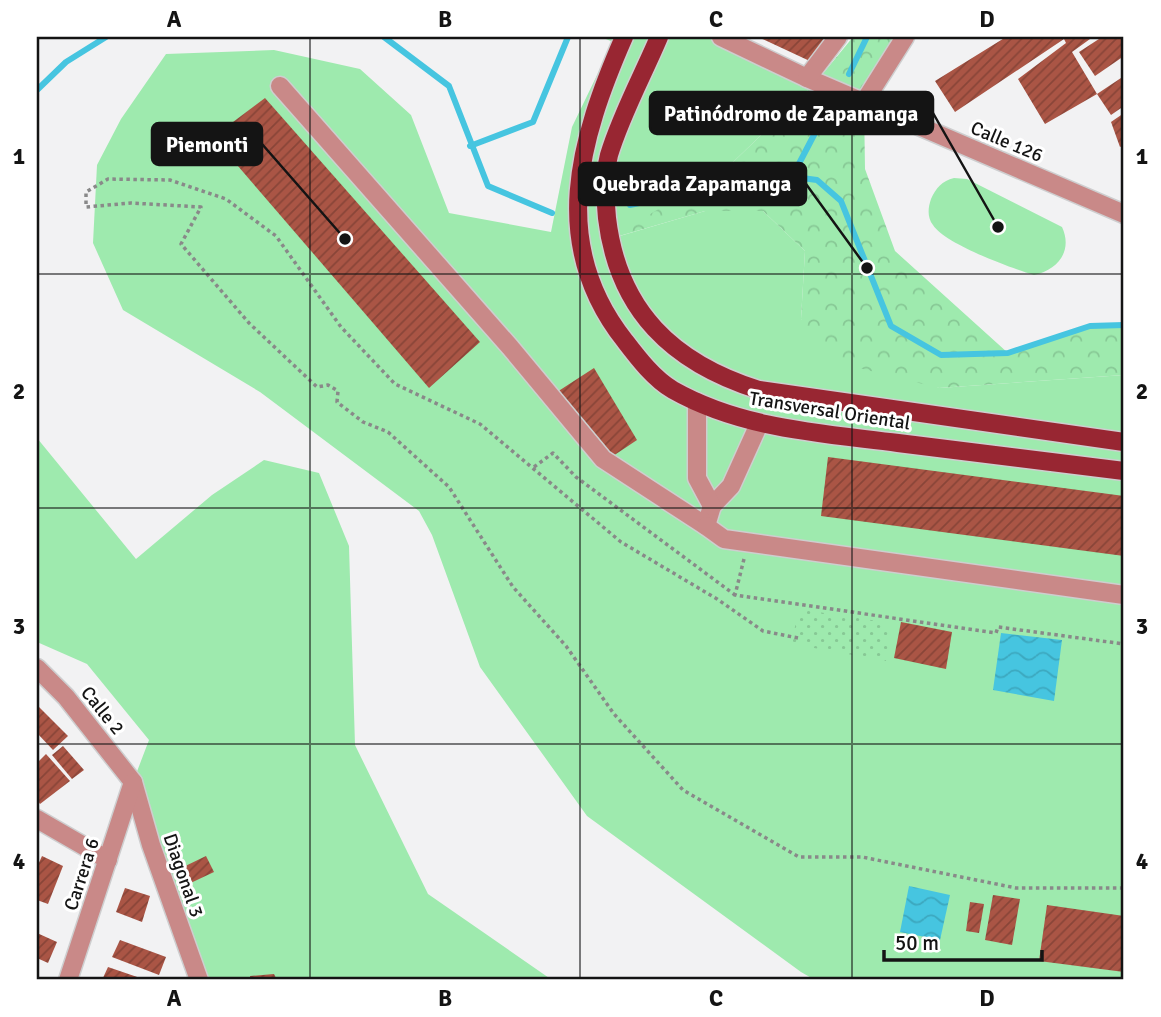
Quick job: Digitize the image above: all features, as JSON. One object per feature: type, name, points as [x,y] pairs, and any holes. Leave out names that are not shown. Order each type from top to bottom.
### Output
[{"type":"main road","name":"Transversal Oriental","points":[[624,37],[602,87],[583,148],[578,188],[579,232],[596,297],[614,328],[637,357],[670,388],[697,402],[759,424],[1124,471]]},
{"type":"main road","name":"Transversal Oriental","points":[[659,37],[609,156],[605,196],[610,243],[632,300],[652,327],[689,360],[722,379],[771,393],[1124,442]]},
{"type":"street","name":"Calle 126","points":[[721,37],[807,78],[1124,214]]},
{"type":"street","points":[[807,78],[838,37]]},
{"type":"street","points":[[864,102],[905,37]]},
{"type":"street","points":[[280,86],[510,347],[603,459],[724,539],[1067,584],[1124,595]]},
{"type":"street","points":[[697,402],[697,478],[712,506]]},
{"type":"street","points":[[706,526],[712,506],[731,486],[759,424]]},
{"type":"street","name":"Calle 2","points":[[37,668],[66,697],[133,782]]},
{"type":"street","name":"Carrera 6","points":[[68,980],[133,782]]},
{"type":"street","name":"Diagonal 3","points":[[133,782],[151,845],[199,980]]},
{"type":"street","points":[[37,819],[107,860]]},
{"type":"path","points":[[798,638],[763,631],[718,599],[621,542],[480,424],[395,384],[341,327],[276,236],[226,199],[170,180],[108,180],[86,192],[86,208],[131,203],[201,207],[180,244],[249,323],[317,387],[328,385],[338,391],[337,402],[363,422],[388,432],[449,487],[513,587],[566,646],[614,715],[683,790],[799,857],[862,857],[1016,888],[1124,888]]},
{"type":"path","points":[[534,467],[553,453],[576,477],[734,595],[996,633],[998,627],[1124,644]]},
{"type":"path","points":[[734,595],[748,542]]},
{"type":"green space","points":[[601,37],[721,37],[816,82],[728,167],[613,238],[705,211],[763,211],[805,251],[801,319],[939,388],[1124,375],[1124,980],[815,980],[801,972],[587,816],[480,667],[432,535],[419,511],[260,392],[123,310],[93,243],[97,165],[121,119],[166,54],[274,50],[360,69],[411,115],[449,213],[551,232],[572,127],[613,42]]},
{"type":"green space","points":[[853,37],[905,37],[864,102],[865,169],[895,251],[1008,353],[1090,326],[1124,325],[1124,375],[939,388],[835,362],[801,319],[805,251],[763,211],[705,211],[609,239],[728,167],[816,82]]},
{"type":"green space","points":[[954,178],[967,179],[1062,227],[1066,244],[1061,258],[1050,269],[1034,275],[979,254],[940,232],[930,219],[930,202],[940,185]]},
{"type":"green space","points":[[37,438],[136,559],[212,495],[264,460],[319,473],[349,546],[355,745],[428,894],[552,980],[199,980],[133,782],[149,740],[87,664],[37,642]]},
{"type":"green space","points":[[798,609],[891,623],[886,661],[792,644]]},
{"type":"water","points":[[1001,633],[1062,640],[1054,701],[993,690]]},
{"type":"water","points":[[909,886],[950,895],[940,940],[900,932]]},
{"type":"building","points":[[758,37],[827,37],[814,63]]},
{"type":"building","points":[[1006,37],[1087,37],[1090,39],[1072,52],[1097,94],[1045,124],[1018,79],[1066,43],[1064,39],[955,112],[935,81]]},
{"type":"building","points":[[1102,37],[1124,37],[1124,56],[1095,76],[1079,52]]},
{"type":"building","points":[[1124,76],[1124,106],[1111,115],[1097,94]]},
{"type":"building","points":[[265,98],[480,342],[429,388],[213,137]]},
{"type":"building","points":[[1124,113],[1124,145],[1120,147],[1111,122]]},
{"type":"building","points":[[594,368],[637,440],[607,460],[557,392]]},
{"type":"building","points":[[828,457],[1124,496],[1124,556],[821,516]]},
{"type":"building","points":[[901,622],[952,632],[946,669],[894,658]]},
{"type":"building","points":[[37,705],[68,736],[53,750],[37,733]]},
{"type":"building","points":[[63,746],[84,770],[72,779],[52,755]]},
{"type":"building","points":[[46,754],[70,781],[40,804],[37,800],[37,763]]},
{"type":"building","points":[[42,856],[63,866],[48,904],[37,900],[37,867]]},
{"type":"building","points":[[206,856],[214,872],[180,888],[173,872]]},
{"type":"building","points":[[125,888],[150,896],[142,922],[116,912]]},
{"type":"building","points":[[993,895],[1020,899],[1012,945],[985,940]]},
{"type":"building","points":[[970,902],[984,904],[979,933],[966,931]]},
{"type":"building","points":[[1047,905],[1124,916],[1124,972],[1039,961]]},
{"type":"building","points":[[37,933],[57,942],[48,963],[37,958]]},
{"type":"building","points":[[120,940],[166,957],[159,975],[112,957]]},
{"type":"building","points":[[108,967],[146,980],[102,980]]},
{"type":"building","points":[[274,974],[277,980],[250,980],[250,976]]},
{"type":"waterway","points":[[37,90],[66,62],[106,37]]},
{"type":"waterway","points":[[384,37],[449,86],[488,186],[552,213]]},
{"type":"waterway","points":[[470,146],[533,122],[568,37]]},
{"type":"waterway","points":[[849,74],[867,37]]},
{"type":"waterway","points":[[792,177],[826,112]]},
{"type":"waterway","points":[[630,205],[772,174],[817,180],[841,201],[891,326],[941,355],[1008,353],[1090,326],[1124,325]]},
{"type":"place","name":"Patinódromo de Zapamanga","points":[[998,227]]},
{"type":"place","name":"Piemonti","points":[[345,239]]},
{"type":"place","name":"Quebrada Zapamanga","points":[[867,268]]}]
